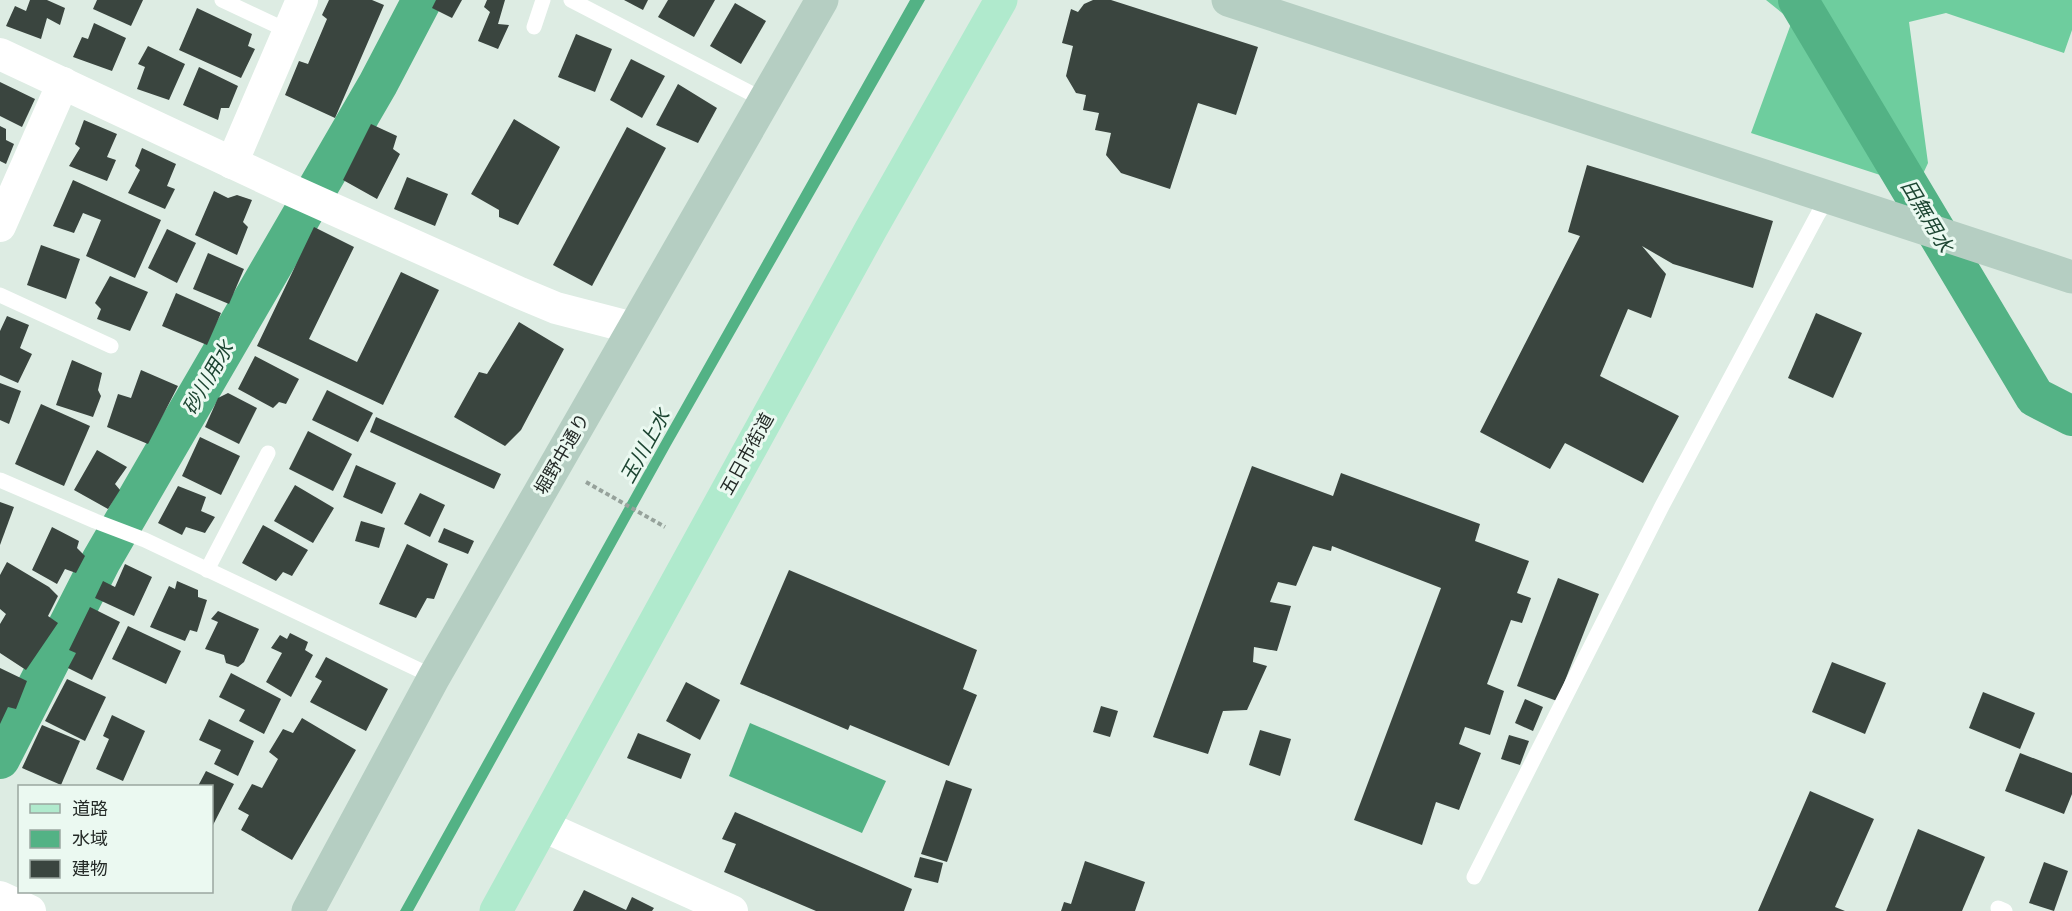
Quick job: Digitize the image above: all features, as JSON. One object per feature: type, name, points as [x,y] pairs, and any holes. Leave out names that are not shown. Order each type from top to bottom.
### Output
[{"type":"main road","name":"五日市街道","points":[[496,911],[865,240],[1001,0]]},
{"type":"street","points":[[232,163],[302,0]]},
{"type":"street","name":"堀野中通り","points":[[308,911],[434,677],[822,0]]},
{"type":"street","points":[[1228,0],[2072,277]]},
{"type":"street","points":[[0,54],[320,204],[556,308],[633,328]]},
{"type":"street","points":[[0,226],[63,83]]},
{"type":"street","points":[[543,826],[732,911]]},
{"type":"street","points":[[0,897],[30,911]]},
{"type":"lane","points":[[222,0],[288,31]]},
{"type":"lane","points":[[534,27],[543,0]]},
{"type":"lane","points":[[571,0],[764,100]]},
{"type":"lane","points":[[1474,877],[1661,508],[1829,196]]},
{"type":"lane","points":[[0,295],[111,346]]},
{"type":"lane","points":[[207,570],[268,453]]},
{"type":"lane","points":[[0,480],[145,540],[434,677]]},
{"type":"path","points":[[583,480],[672,531]]},
{"type":"shaded area","points":[[1766,0],[2072,0],[2072,30],[2064,53],[1946,13],[1909,22],[1928,163],[1917,187],[1751,133],[1792,21]]},
{"type":"water","points":[[910,0],[925,0],[671,445],[413,911],[400,911],[638,483]]},
{"type":"water","points":[[750,723],[886,781],[862,833],[729,776]]},
{"type":"building","points":[[30,0],[47,0],[65,8],[60,25],[47,18],[41,39],[6,26],[15,6],[26,11]]},
{"type":"building","points":[[97,0],[143,0],[131,26],[93,9]]},
{"type":"building","points":[[329,0],[372,0],[384,5],[335,118],[285,95],[299,61],[308,64],[327,19],[322,15]]},
{"type":"building","points":[[436,0],[462,0],[452,18],[432,8]]},
{"type":"building","points":[[487,0],[505,0],[498,24],[509,25],[498,49],[478,41],[490,12],[484,7]]},
{"type":"building","points":[[624,0],[648,0],[643,10]]},
{"type":"building","points":[[668,0],[715,0],[694,37],[658,17]]},
{"type":"building","points":[[1093,0],[1111,0],[1258,47],[1236,115],[1198,103],[1170,189],[1121,173],[1106,155],[1111,133],[1095,130],[1099,113],[1083,110],[1086,95],[1076,93],[1066,76],[1073,46],[1062,43],[1071,9],[1078,12],[1084,4]]},
{"type":"building","points":[[735,3],[766,21],[741,64],[710,46]]},
{"type":"building","points":[[197,8],[252,34],[248,46],[255,49],[241,78],[179,50]]},
{"type":"building","points":[[94,23],[126,38],[112,71],[73,57],[82,37],[88,39]]},
{"type":"building","points":[[576,34],[612,49],[595,92],[558,77]]},
{"type":"building","points":[[148,46],[185,64],[169,100],[137,89],[145,67],[138,64]]},
{"type":"building","points":[[631,59],[665,76],[642,118],[610,100]]},
{"type":"building","points":[[199,67],[238,86],[229,108],[221,108],[218,120],[183,105]]},
{"type":"building","points":[[0,82],[35,99],[22,127],[0,116]]},
{"type":"building","points":[[678,84],[717,108],[698,143],[656,125]]},
{"type":"building","points":[[514,119],[560,147],[518,225],[499,217],[499,210],[471,194]]},
{"type":"building","points":[[84,120],[117,134],[107,157],[116,160],[107,181],[69,166],[80,148],[75,144]]},
{"type":"building","points":[[371,124],[397,136],[393,149],[400,154],[377,199],[343,180]]},
{"type":"building","points":[[0,126],[6,129],[6,140],[14,144],[6,164],[0,161]]},
{"type":"building","points":[[627,127],[666,148],[592,286],[553,265]]},
{"type":"building","points":[[142,148],[176,164],[167,186],[175,189],[165,209],[128,193],[140,170],[135,166]]},
{"type":"building","points":[[1587,165],[1773,221],[1753,288],[1673,264],[1642,246],[1666,274],[1651,318],[1628,309],[1600,376],[1679,416],[1643,483],[1565,443],[1550,469],[1480,432],[1580,236],[1568,232]]},
{"type":"building","points":[[407,177],[448,194],[435,226],[394,209]]},
{"type":"building","points":[[73,180],[161,220],[135,278],[86,256],[101,220],[83,213],[74,233],[53,226]]},
{"type":"building","points":[[214,191],[228,198],[237,195],[252,200],[243,222],[248,227],[237,255],[195,235]]},
{"type":"building","points":[[314,227],[354,247],[309,339],[357,362],[401,272],[439,290],[383,405],[257,346]]},
{"type":"building","points":[[167,229],[196,243],[177,283],[148,268]]},
{"type":"building","points":[[41,245],[80,259],[66,299],[27,285]]},
{"type":"building","points":[[208,253],[244,269],[229,304],[193,289]]},
{"type":"building","points":[[110,276],[148,292],[130,331],[97,319],[101,309],[95,303]]},
{"type":"building","points":[[176,293],[221,313],[207,345],[162,326]]},
{"type":"building","points":[[1816,313],[1862,333],[1833,398],[1788,378]]},
{"type":"building","points":[[7,316],[29,325],[20,348],[32,354],[18,383],[0,375],[0,331]]},
{"type":"building","points":[[519,322],[564,349],[521,430],[505,446],[454,417],[479,372],[487,374]]},
{"type":"building","points":[[255,356],[299,379],[286,404],[279,402],[273,408],[238,389]]},
{"type":"building","points":[[72,360],[102,373],[98,390],[101,396],[93,417],[56,405]]},
{"type":"building","points":[[141,370],[178,386],[148,444],[107,427],[118,394],[131,398]]},
{"type":"building","points":[[0,383],[21,391],[9,424],[0,420]]},
{"type":"building","points":[[327,390],[373,413],[358,442],[312,420]]},
{"type":"building","points":[[228,393],[257,408],[239,444],[205,427],[218,398]]},
{"type":"building","points":[[41,404],[90,426],[64,486],[15,464]]},
{"type":"building","points":[[376,417],[501,474],[494,489],[370,432]]},
{"type":"building","points":[[308,431],[352,454],[333,491],[289,469]]},
{"type":"building","points":[[200,437],[240,456],[221,495],[182,476]]},
{"type":"building","points":[[97,450],[127,467],[115,484],[120,490],[108,509],[74,490]]},
{"type":"building","points":[[356,465],[396,483],[382,514],[343,497]]},
{"type":"building","points":[[1252,466],[1333,496],[1341,473],[1480,524],[1475,541],[1529,561],[1517,593],[1531,598],[1522,623],[1511,620],[1487,684],[1504,691],[1490,735],[1465,727],[1459,744],[1481,753],[1459,810],[1436,802],[1422,845],[1354,820],[1441,588],[1332,546],[1331,551],[1313,546],[1296,586],[1278,582],[1270,602],[1291,606],[1277,651],[1254,647],[1253,662],[1267,666],[1247,710],[1223,711],[1208,754],[1153,737]]},
{"type":"building","points":[[295,485],[334,508],[313,543],[274,521]]},
{"type":"building","points":[[178,486],[206,497],[201,511],[215,517],[205,533],[186,527],[182,535],[158,523]]},
{"type":"building","points":[[420,493],[445,505],[430,537],[404,524]]},
{"type":"building","points":[[0,502],[14,507],[0,545]]},
{"type":"building","points":[[361,521],[385,528],[379,548],[355,541]]},
{"type":"building","points":[[263,525],[308,550],[292,576],[283,572],[276,581],[242,563]]},
{"type":"building","points":[[52,527],[79,541],[77,548],[85,556],[76,573],[65,569],[57,584],[32,570]]},
{"type":"building","points":[[444,528],[474,541],[468,554],[438,542]]},
{"type":"building","points":[[407,544],[448,564],[434,599],[427,598],[416,618],[379,604]]},
{"type":"building","points":[[7,562],[49,587],[58,596],[48,616],[58,623],[26,670],[0,653],[0,624],[6,614],[0,609],[0,575]]},
{"type":"building","points":[[125,564],[152,577],[134,616],[95,598],[103,581],[115,587]]},
{"type":"building","points":[[789,570],[977,650],[963,689],[977,695],[949,766],[850,725],[848,730],[740,684]]},
{"type":"building","points":[[1558,578],[1599,594],[1557,701],[1517,686]]},
{"type":"building","points":[[177,581],[198,590],[198,597],[207,600],[197,632],[190,630],[185,641],[150,627],[169,586],[175,589]]},
{"type":"building","points":[[90,607],[120,622],[92,680],[68,668],[76,653],[69,650]]},
{"type":"building","points":[[218,611],[259,629],[244,662],[238,667],[226,663],[224,655],[205,649],[218,622],[211,619]]},
{"type":"building","points":[[128,626],[181,651],[166,684],[112,659]]},
{"type":"building","points":[[290,633],[308,642],[305,650],[313,655],[291,697],[266,682],[282,653],[271,648],[280,635],[287,639]]},
{"type":"building","points":[[326,657],[388,689],[366,731],[310,702],[322,681],[315,677]]},
{"type":"building","points":[[1832,662],[1886,683],[1865,734],[1812,712]]},
{"type":"building","points":[[0,668],[27,681],[16,709],[8,707],[0,724]]},
{"type":"building","points":[[231,673],[281,699],[264,734],[239,721],[245,710],[219,697]]},
{"type":"building","points":[[67,679],[106,697],[85,741],[45,721]]},
{"type":"building","points":[[686,682],[720,700],[700,740],[666,721]]},
{"type":"building","points":[[1983,692],[2035,713],[2020,749],[1969,728]]},
{"type":"building","points":[[1525,699],[1543,707],[1533,731],[1515,723]]},
{"type":"building","points":[[1101,706],[1118,711],[1110,737],[1093,732]]},
{"type":"building","points":[[112,715],[145,731],[123,781],[96,769],[109,739],[103,736]]},
{"type":"building","points":[[302,718],[356,750],[292,860],[241,830],[249,815],[238,809],[252,784],[262,788],[278,759],[269,752],[283,729],[293,733]]},
{"type":"building","points":[[209,719],[254,741],[238,776],[214,764],[221,750],[199,740]]},
{"type":"building","points":[[42,725],[80,741],[61,785],[22,768]]},
{"type":"building","points":[[1260,730],[1291,739],[1280,776],[1249,765]]},
{"type":"building","points":[[638,733],[691,754],[681,779],[627,758]]},
{"type":"building","points":[[1509,735],[1529,741],[1520,765],[1501,759]]},
{"type":"building","points":[[2020,753],[2072,773],[2072,794],[2064,814],[2005,791]]},
{"type":"building","points":[[206,771],[234,784],[213,825],[213,785],[199,785]]},
{"type":"building","points":[[946,780],[972,789],[947,862],[921,854]]},
{"type":"building","points":[[1810,791],[1874,819],[1835,907],[1845,911],[1758,911]]},
{"type":"building","points":[[735,812],[912,889],[904,911],[816,911],[724,872],[736,844],[722,839]]},
{"type":"building","points":[[1918,829],[1985,857],[1962,911],[1886,911]]},
{"type":"building","points":[[920,857],[943,863],[938,883],[914,877]]},
{"type":"building","points":[[1085,861],[1145,882],[1135,911],[1061,911],[1064,902],[1071,904]]},
{"type":"building","points":[[2044,862],[2068,871],[2054,911],[2029,903]]},
{"type":"building","points":[[584,890],[626,910],[632,897],[654,908],[652,911],[573,911]]},
{"type":"waterway","name":"砂川用水","points":[[0,759],[101,561],[378,84],[422,0]]},
{"type":"waterway","name":"田無用水","points":[[1798,0],[2035,397],[2072,416]]},
{"type":"water label","name":"玉川上水","points":[[645,446]]}]
